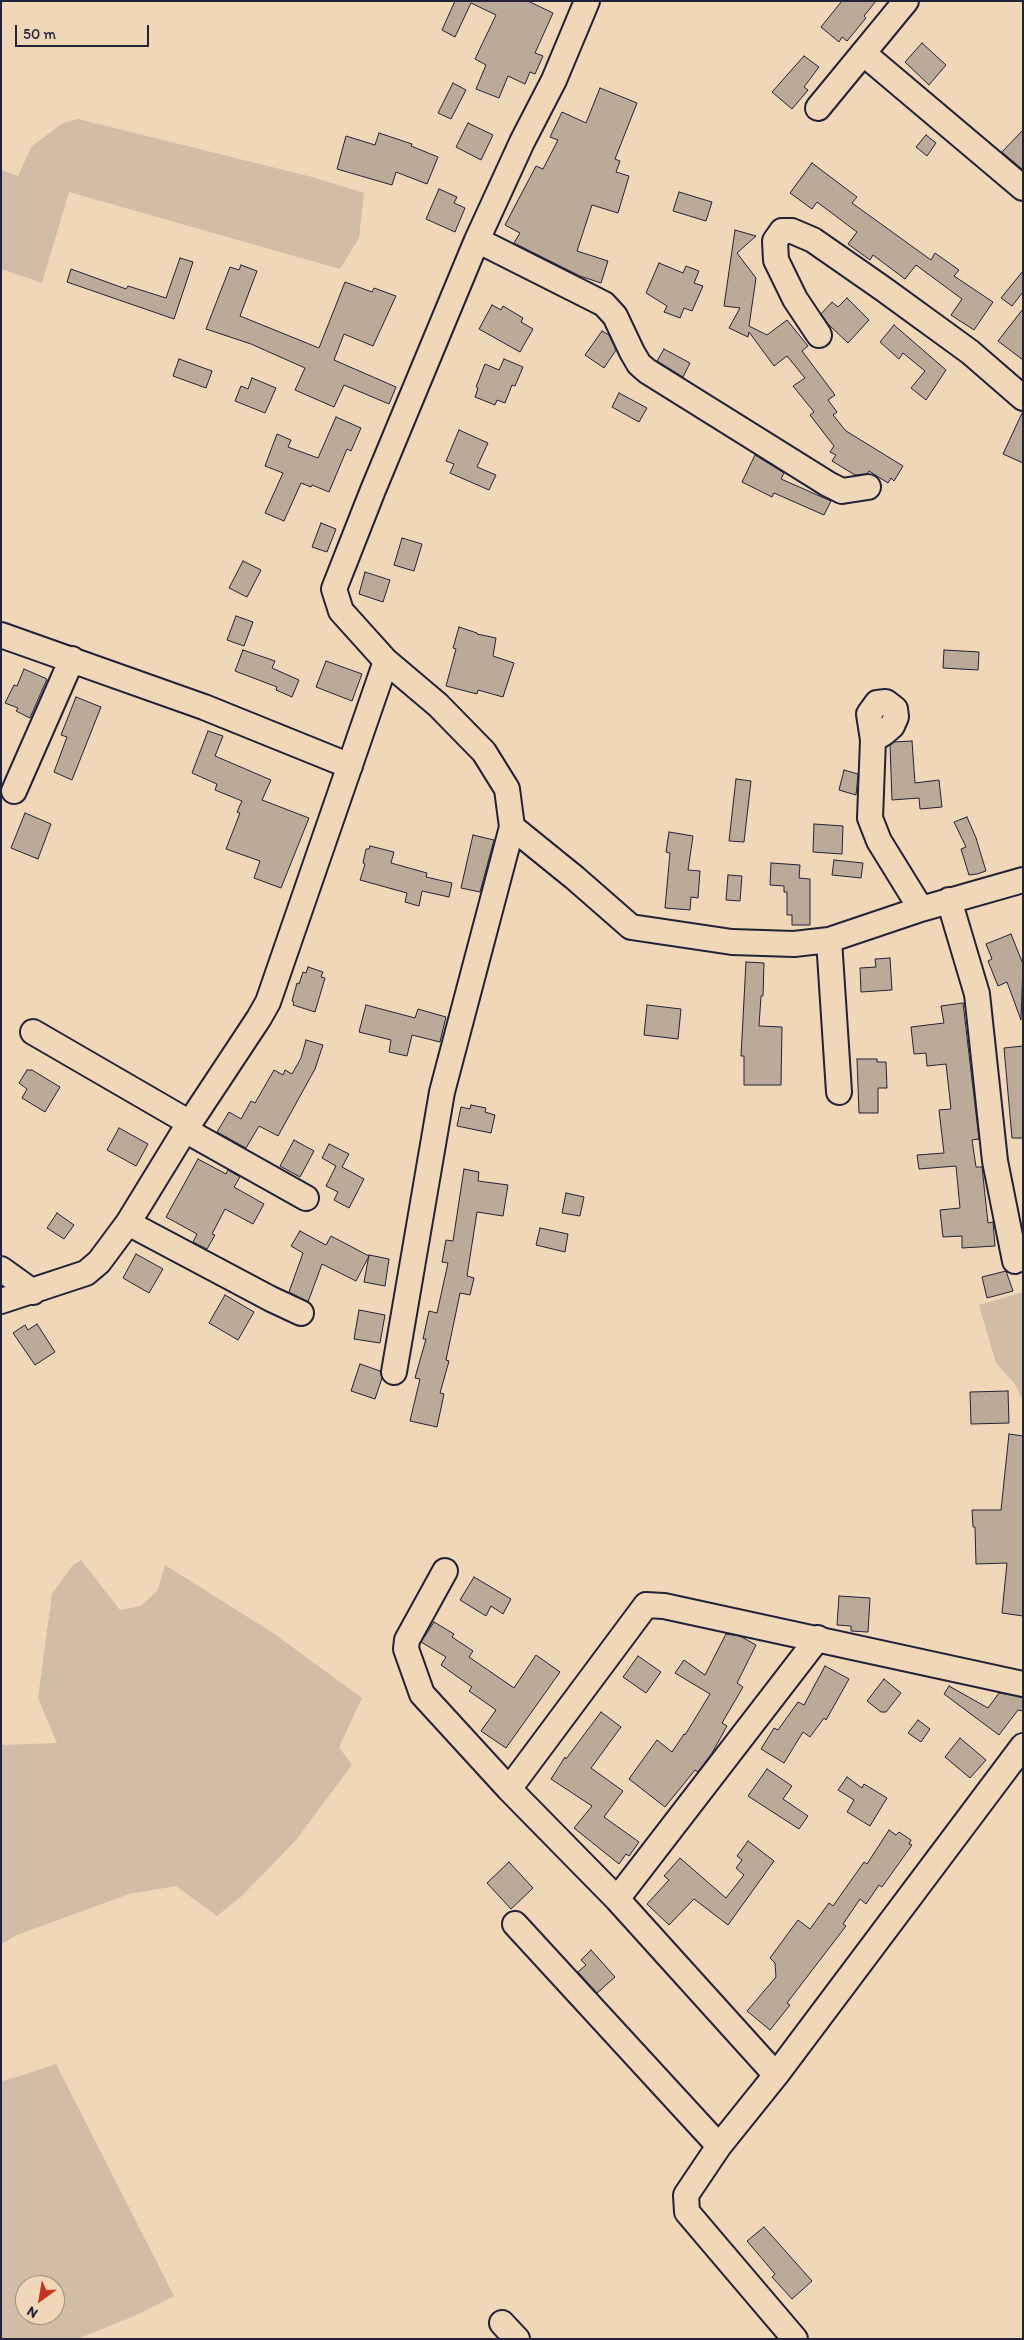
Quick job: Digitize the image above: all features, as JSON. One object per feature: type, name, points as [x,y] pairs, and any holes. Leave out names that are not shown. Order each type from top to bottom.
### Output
[{"type":"street","points":[[394,1372],[442,1092],[512,827],[507,789],[484,752],[438,705],[386,661],[341,611],[334,589],[477,240],[522,142],[554,80],[586,1]]},
{"type":"street","points":[[818,108],[906,1]]},
{"type":"street","points":[[863,54],[1023,188]]},
{"type":"street","points":[[818,335],[795,299],[776,260],[775,242],[782,231],[792,231],[813,240],[970,352],[1023,398]]},
{"type":"street","points":[[477,240],[604,304],[615,316],[639,364],[672,387],[828,484],[842,491],[868,487]]},
{"type":"street","points":[[1,635],[204,707],[350,766]]},
{"type":"street","points":[[14,791],[72,659]]},
{"type":"street","points":[[1,1301],[86,1273],[99,1262],[128,1224],[187,1126],[268,1002],[386,661]]},
{"type":"street","points":[[873,740],[870,818],[879,841],[921,909]]},
{"type":"street","points":[[512,827],[631,927],[732,942],[794,944],[829,940],[949,900],[1023,880]]},
{"type":"street","points":[[949,900],[977,994],[995,1161],[1015,1261]]},
{"type":"street","points":[[829,940],[839,1092]]},
{"type":"street","points":[[33,1032],[306,1198]]},
{"type":"street","points":[[128,1224],[301,1313]]},
{"type":"street","points":[[1,1269],[33,1292]]},
{"type":"street","points":[[445,1571],[407,1640],[406,1649],[422,1694],[508,1789],[617,1899],[776,2074]]},
{"type":"street","points":[[508,1789],[646,1605],[664,1606],[818,1638],[1023,1684]]},
{"type":"street","points":[[617,1899],[818,1638]]},
{"type":"street","points":[[795,2339],[688,2212],[686,2195],[719,2146],[776,2074],[1023,1746]]},
{"type":"street","points":[[515,1924],[719,2146]]},
{"type":"shaded area","points":[[78,119],[312,177],[364,193],[359,238],[340,269],[69,192],[42,283],[1,269],[1,170],[18,176],[32,146],[63,123]]},
{"type":"shaded area","points":[[1023,1292],[1023,1401],[1015,1384],[996,1363],[979,1305]]},
{"type":"shaded area","points":[[81,1560],[120,1610],[141,1606],[158,1590],[165,1565],[273,1633],[362,1698],[339,1747],[352,1765],[296,1840],[242,1896],[217,1916],[176,1886],[129,1894],[17,1935],[1,1944],[1,1745],[57,1743],[38,1698],[52,1594],[72,1566]]},
{"type":"shaded area","points":[[56,2064],[174,2296],[132,2317],[77,2339],[1,2339],[1,2082]]},
{"type":"building","points":[[455,1],[528,1],[553,13],[535,53],[543,56],[535,74],[530,72],[525,84],[508,76],[499,98],[476,89],[486,65],[475,59],[496,15],[471,3],[455,37],[442,30]]},
{"type":"building","points":[[842,1],[876,1],[864,16],[866,18],[847,41],[842,37],[839,42],[821,27]]},
{"type":"building","points":[[922,43],[946,65],[929,85],[905,62]]},
{"type":"building","points":[[804,56],[819,67],[804,87],[808,90],[792,109],[772,92]]},
{"type":"building","points":[[453,83],[466,90],[451,119],[438,113]]},
{"type":"building","points":[[600,88],[637,103],[615,159],[620,161],[616,172],[629,176],[618,213],[592,205],[577,251],[608,261],[601,283],[580,276],[514,243],[520,233],[505,225],[536,166],[543,169],[558,140],[550,137],[562,112],[586,123]]},
{"type":"building","points":[[468,123],[493,135],[481,160],[456,147]]},
{"type":"building","points":[[1023,130],[1023,170],[1002,152]]},
{"type":"building","points":[[379,133],[412,144],[411,146],[438,157],[427,184],[396,172],[392,185],[337,169],[346,136],[375,145]]},
{"type":"building","points":[[926,135],[936,143],[927,156],[916,147]]},
{"type":"building","points":[[812,163],[857,197],[852,203],[931,260],[935,253],[959,270],[954,276],[993,302],[974,330],[951,315],[962,299],[916,265],[905,279],[873,255],[870,260],[848,244],[857,232],[817,202],[812,209],[790,193]]},
{"type":"building","points":[[439,189],[457,197],[454,203],[465,208],[455,232],[426,219]]},
{"type":"building","points":[[679,192],[712,202],[706,221],[673,211]]},
{"type":"building","points":[[735,230],[756,236],[737,253],[756,278],[749,326],[767,335],[787,320],[808,346],[802,351],[835,395],[828,400],[837,412],[833,415],[846,431],[903,466],[894,481],[891,478],[888,483],[869,471],[867,474],[855,475],[832,461],[836,455],[830,452],[834,446],[810,415],[814,412],[793,386],[805,378],[787,356],[774,366],[749,332],[748,337],[729,328],[740,308],[724,306]]},
{"type":"building","points":[[180,258],[193,262],[174,319],[67,282],[71,269],[126,289],[128,286],[166,298]]},
{"type":"building","points":[[659,263],[683,273],[686,266],[699,271],[694,283],[703,286],[692,311],[684,308],[680,318],[664,312],[667,306],[646,293]]},
{"type":"building","points":[[241,265],[257,271],[240,316],[319,348],[345,282],[372,292],[374,288],[396,296],[373,346],[344,334],[334,360],[396,387],[389,404],[344,385],[334,407],[295,390],[305,368],[251,344],[206,329],[230,267],[239,270]]},
{"type":"building","points":[[1023,271],[1023,292],[1012,306],[1001,298]]},
{"type":"building","points":[[847,298],[869,320],[848,343],[828,324],[821,314],[832,302],[838,307]]},
{"type":"building","points":[[492,305],[501,310],[503,306],[523,318],[521,322],[533,329],[520,352],[479,329]]},
{"type":"building","points":[[1023,309],[1023,360],[998,341]]},
{"type":"building","points":[[894,325],[946,370],[926,400],[911,388],[925,371],[903,353],[899,359],[880,342]]},
{"type":"building","points":[[602,331],[609,335],[616,350],[604,368],[585,355]]},
{"type":"building","points":[[664,349],[690,363],[683,377],[657,361]]},
{"type":"building","points":[[179,359],[212,371],[206,388],[173,376]]},
{"type":"building","points":[[504,359],[523,367],[515,386],[512,385],[505,403],[497,400],[495,405],[475,397],[478,388],[476,387],[485,364],[499,370]]},
{"type":"building","points":[[252,378],[276,388],[265,413],[235,401],[241,386],[248,389]]},
{"type":"building","points":[[619,393],[647,408],[639,422],[612,407]]},
{"type":"building","points":[[1023,411],[1023,463],[1003,454]]},
{"type":"building","points":[[336,417],[361,428],[351,451],[347,449],[329,492],[301,483],[284,521],[265,513],[283,473],[265,466],[277,434],[291,440],[288,447],[318,458]]},
{"type":"building","points":[[459,430],[488,443],[477,467],[496,475],[489,490],[450,473],[454,464],[446,461]]},
{"type":"building","points":[[755,455],[784,473],[781,479],[831,501],[824,515],[774,493],[772,497],[742,482]]},
{"type":"building","points":[[321,523],[336,529],[327,552],[312,547]]},
{"type":"building","points":[[402,538],[422,544],[414,571],[394,565]]},
{"type":"building","points":[[243,561],[261,570],[247,597],[229,588]]},
{"type":"building","points":[[365,572],[390,580],[383,602],[359,594]]},
{"type":"building","points":[[236,616],[253,622],[244,646],[227,640]]},
{"type":"building","points":[[459,627],[477,634],[496,638],[493,656],[514,663],[503,697],[478,690],[477,694],[446,686],[456,649],[453,648]]},
{"type":"building","points":[[243,650],[275,661],[272,668],[299,680],[292,697],[276,690],[277,687],[235,671]]},
{"type":"building","points":[[944,650],[979,652],[978,670],[943,668]]},
{"type":"building","points":[[326,661],[362,674],[352,701],[316,687]]},
{"type":"building","points":[[24,669],[47,679],[30,718],[16,711],[18,708],[5,703],[14,685],[17,686]]},
{"type":"building","points":[[76,697],[101,707],[72,780],[54,772],[67,737],[61,735]]},
{"type":"building","points":[[208,731],[223,736],[215,756],[271,780],[262,800],[309,818],[281,888],[254,878],[260,861],[226,849],[240,813],[237,812],[242,801],[215,790],[217,784],[192,773]]},
{"type":"building","points":[[912,741],[915,783],[939,780],[942,807],[920,809],[919,798],[892,800],[890,745],[894,742]]},
{"type":"building","points":[[844,770],[858,774],[856,795],[839,790]]},
{"type":"building","points":[[736,779],[751,781],[744,842],[729,841]]},
{"type":"building","points":[[25,813],[51,824],[38,859],[11,848]]},
{"type":"building","points":[[967,817],[976,838],[986,871],[969,875],[961,849],[966,847],[954,822]]},
{"type":"building","points":[[814,824],[843,826],[842,854],[813,852]]},
{"type":"building","points":[[669,832],[693,836],[688,870],[700,871],[698,898],[691,897],[690,910],[665,908],[670,853],[666,852]]},
{"type":"building","points":[[473,835],[494,840],[480,892],[461,888]]},
{"type":"building","points":[[370,846],[394,852],[391,863],[427,873],[426,877],[452,883],[449,897],[422,891],[419,906],[405,902],[407,893],[360,880],[365,864],[363,863],[366,849],[369,849]]},
{"type":"building","points":[[834,860],[863,863],[861,878],[832,875]]},
{"type":"building","points":[[771,863],[800,865],[799,878],[810,879],[810,925],[792,925],[792,915],[787,915],[787,892],[784,892],[784,886],[770,885]]},
{"type":"building","points":[[728,875],[742,876],[740,901],[726,900]]},
{"type":"building","points":[[1011,934],[1023,964],[1021,1020],[1007,982],[998,986],[988,961],[992,959],[986,944]]},
{"type":"building","points":[[890,958],[892,990],[861,992],[860,968],[876,967],[875,959]]},
{"type":"building","points":[[746,962],[764,963],[763,996],[761,996],[759,1026],[782,1027],[781,1085],[744,1085],[744,1056],[741,1056]]},
{"type":"building","points":[[308,967],[323,972],[321,977],[325,978],[315,1012],[293,1005],[294,1002],[292,1001],[297,983],[299,984],[303,972],[306,973]]},
{"type":"building","points":[[963,1003],[979,1139],[972,1140],[976,1167],[982,1167],[988,1223],[993,1222],[995,1246],[962,1248],[962,1236],[943,1237],[940,1210],[960,1208],[956,1166],[919,1169],[917,1155],[944,1153],[939,1110],[951,1109],[946,1064],[927,1066],[926,1053],[914,1054],[911,1027],[944,1023],[941,1006]]},
{"type":"building","points":[[366,1005],[415,1018],[418,1009],[446,1017],[440,1042],[412,1035],[407,1056],[389,1052],[391,1040],[359,1032]]},
{"type":"building","points":[[647,1005],[681,1009],[678,1039],[644,1035]]},
{"type":"building","points":[[306,1040],[323,1045],[315,1069],[278,1136],[259,1126],[246,1148],[217,1132],[229,1112],[241,1119],[251,1101],[255,1103],[274,1070],[283,1075],[285,1070],[292,1074],[301,1058]]},
{"type":"building","points":[[1023,1046],[1023,1138],[1012,1138],[1004,1048]]},
{"type":"building","points":[[857,1059],[877,1059],[877,1062],[886,1062],[887,1088],[878,1088],[878,1113],[859,1113]]},
{"type":"building","points":[[27,1070],[32,1070],[60,1087],[45,1112],[22,1098],[27,1089],[19,1083]]},
{"type":"building","points":[[471,1105],[486,1108],[485,1112],[495,1115],[491,1133],[457,1126],[461,1107],[470,1109]]},
{"type":"building","points":[[119,1128],[148,1144],[136,1166],[107,1150]]},
{"type":"building","points":[[294,1140],[314,1151],[300,1177],[280,1166]]},
{"type":"building","points":[[329,1144],[349,1154],[342,1167],[364,1179],[349,1208],[334,1200],[338,1192],[326,1186],[336,1166],[322,1158]]},
{"type":"building","points":[[198,1159],[226,1174],[228,1170],[240,1177],[234,1187],[264,1204],[253,1224],[225,1209],[212,1234],[215,1235],[207,1249],[193,1242],[197,1234],[166,1217]]},
{"type":"building","points":[[464,1169],[479,1172],[478,1181],[508,1185],[503,1216],[477,1212],[467,1276],[474,1278],[470,1295],[460,1293],[446,1360],[449,1361],[440,1393],[444,1394],[437,1427],[410,1421],[420,1379],[415,1378],[426,1339],[423,1339],[429,1311],[437,1313],[448,1263],[442,1262],[446,1240],[453,1241]]},
{"type":"building","points":[[566,1193],[584,1197],[580,1216],[562,1213]]},
{"type":"building","points":[[57,1213],[74,1225],[64,1239],[47,1228]]},
{"type":"building","points":[[540,1228],[568,1234],[565,1252],[536,1245]]},
{"type":"building","points":[[300,1231],[326,1245],[331,1236],[369,1256],[356,1281],[322,1264],[308,1302],[289,1292],[303,1253],[291,1246]]},
{"type":"building","points":[[136,1254],[163,1269],[149,1293],[123,1278]]},
{"type":"building","points":[[369,1255],[389,1259],[385,1286],[364,1282]]},
{"type":"building","points":[[1006,1271],[1013,1291],[987,1298],[982,1277]]},
{"type":"building","points":[[225,1295],[254,1312],[238,1340],[209,1323]]},
{"type":"building","points":[[359,1310],[385,1315],[380,1343],[354,1339]]},
{"type":"building","points":[[37,1324],[55,1352],[35,1365],[13,1333],[25,1325],[28,1330]]},
{"type":"building","points":[[360,1364],[380,1371],[382,1378],[375,1399],[351,1391]]},
{"type":"building","points":[[1008,1391],[1009,1423],[971,1424],[970,1392]]},
{"type":"building","points":[[1009,1434],[1023,1436],[1023,1616],[1002,1613],[1007,1563],[976,1564],[975,1527],[973,1527],[972,1510],[1001,1510]]},
{"type":"building","points":[[474,1577],[511,1599],[503,1614],[491,1606],[486,1616],[460,1600]]},
{"type":"building","points":[[839,1596],[870,1598],[868,1632],[851,1631],[851,1626],[837,1625]]},
{"type":"building","points":[[434,1622],[454,1634],[452,1637],[473,1651],[469,1657],[514,1688],[536,1655],[560,1672],[506,1748],[481,1731],[496,1710],[469,1691],[472,1687],[441,1665],[446,1657],[421,1642]]},
{"type":"building","points":[[726,1634],[740,1636],[756,1645],[737,1683],[743,1687],[722,1723],[727,1726],[712,1753],[698,1772],[695,1770],[665,1807],[629,1779],[657,1740],[672,1752],[685,1735],[710,1694],[675,1673],[684,1660],[705,1675]]},
{"type":"building","points":[[638,1656],[661,1672],[646,1693],[623,1677]]},
{"type":"building","points":[[825,1666],[849,1679],[826,1720],[824,1718],[810,1737],[803,1732],[784,1763],[761,1749],[774,1728],[778,1730],[798,1702],[804,1705]]},
{"type":"building","points":[[884,1679],[901,1693],[886,1712],[881,1712],[867,1701]]},
{"type":"building","points":[[949,1686],[988,1708],[999,1693],[1023,1697],[1023,1711],[1018,1710],[999,1735],[944,1694]]},
{"type":"building","points":[[601,1712],[621,1727],[591,1768],[623,1791],[604,1817],[639,1842],[629,1856],[626,1854],[619,1864],[574,1828],[592,1806],[551,1779],[565,1757],[566,1759]]},
{"type":"building","points":[[918,1720],[930,1729],[921,1742],[908,1733]]},
{"type":"building","points":[[960,1738],[986,1760],[970,1778],[945,1757]]},
{"type":"building","points":[[767,1769],[792,1786],[783,1799],[808,1816],[799,1829],[748,1796]]},
{"type":"building","points":[[847,1777],[862,1788],[864,1784],[887,1798],[870,1826],[847,1812],[854,1800],[838,1790]]},
{"type":"building","points":[[889,1830],[896,1835],[899,1832],[911,1840],[909,1844],[912,1845],[882,1887],[879,1885],[866,1904],[860,1899],[843,1924],[846,1926],[787,2003],[790,2005],[770,2030],[747,2011],[776,1977],[775,1963],[770,1958],[798,1920],[810,1929],[829,1903],[833,1906],[864,1862],[867,1864]]},
{"type":"building","points":[[748,1841],[774,1861],[728,1925],[694,1899],[669,1925],[647,1904],[669,1880],[664,1876],[680,1858],[726,1898],[744,1875],[736,1868],[742,1860],[737,1856]]},
{"type":"building","points":[[509,1862],[533,1888],[511,1909],[487,1883]]},
{"type":"building","points":[[591,1950],[615,1977],[597,1993],[578,1972],[586,1965],[581,1960]]},
{"type":"building","points":[[764,2227],[812,2281],[792,2299],[772,2277],[775,2274],[747,2241]]}]
